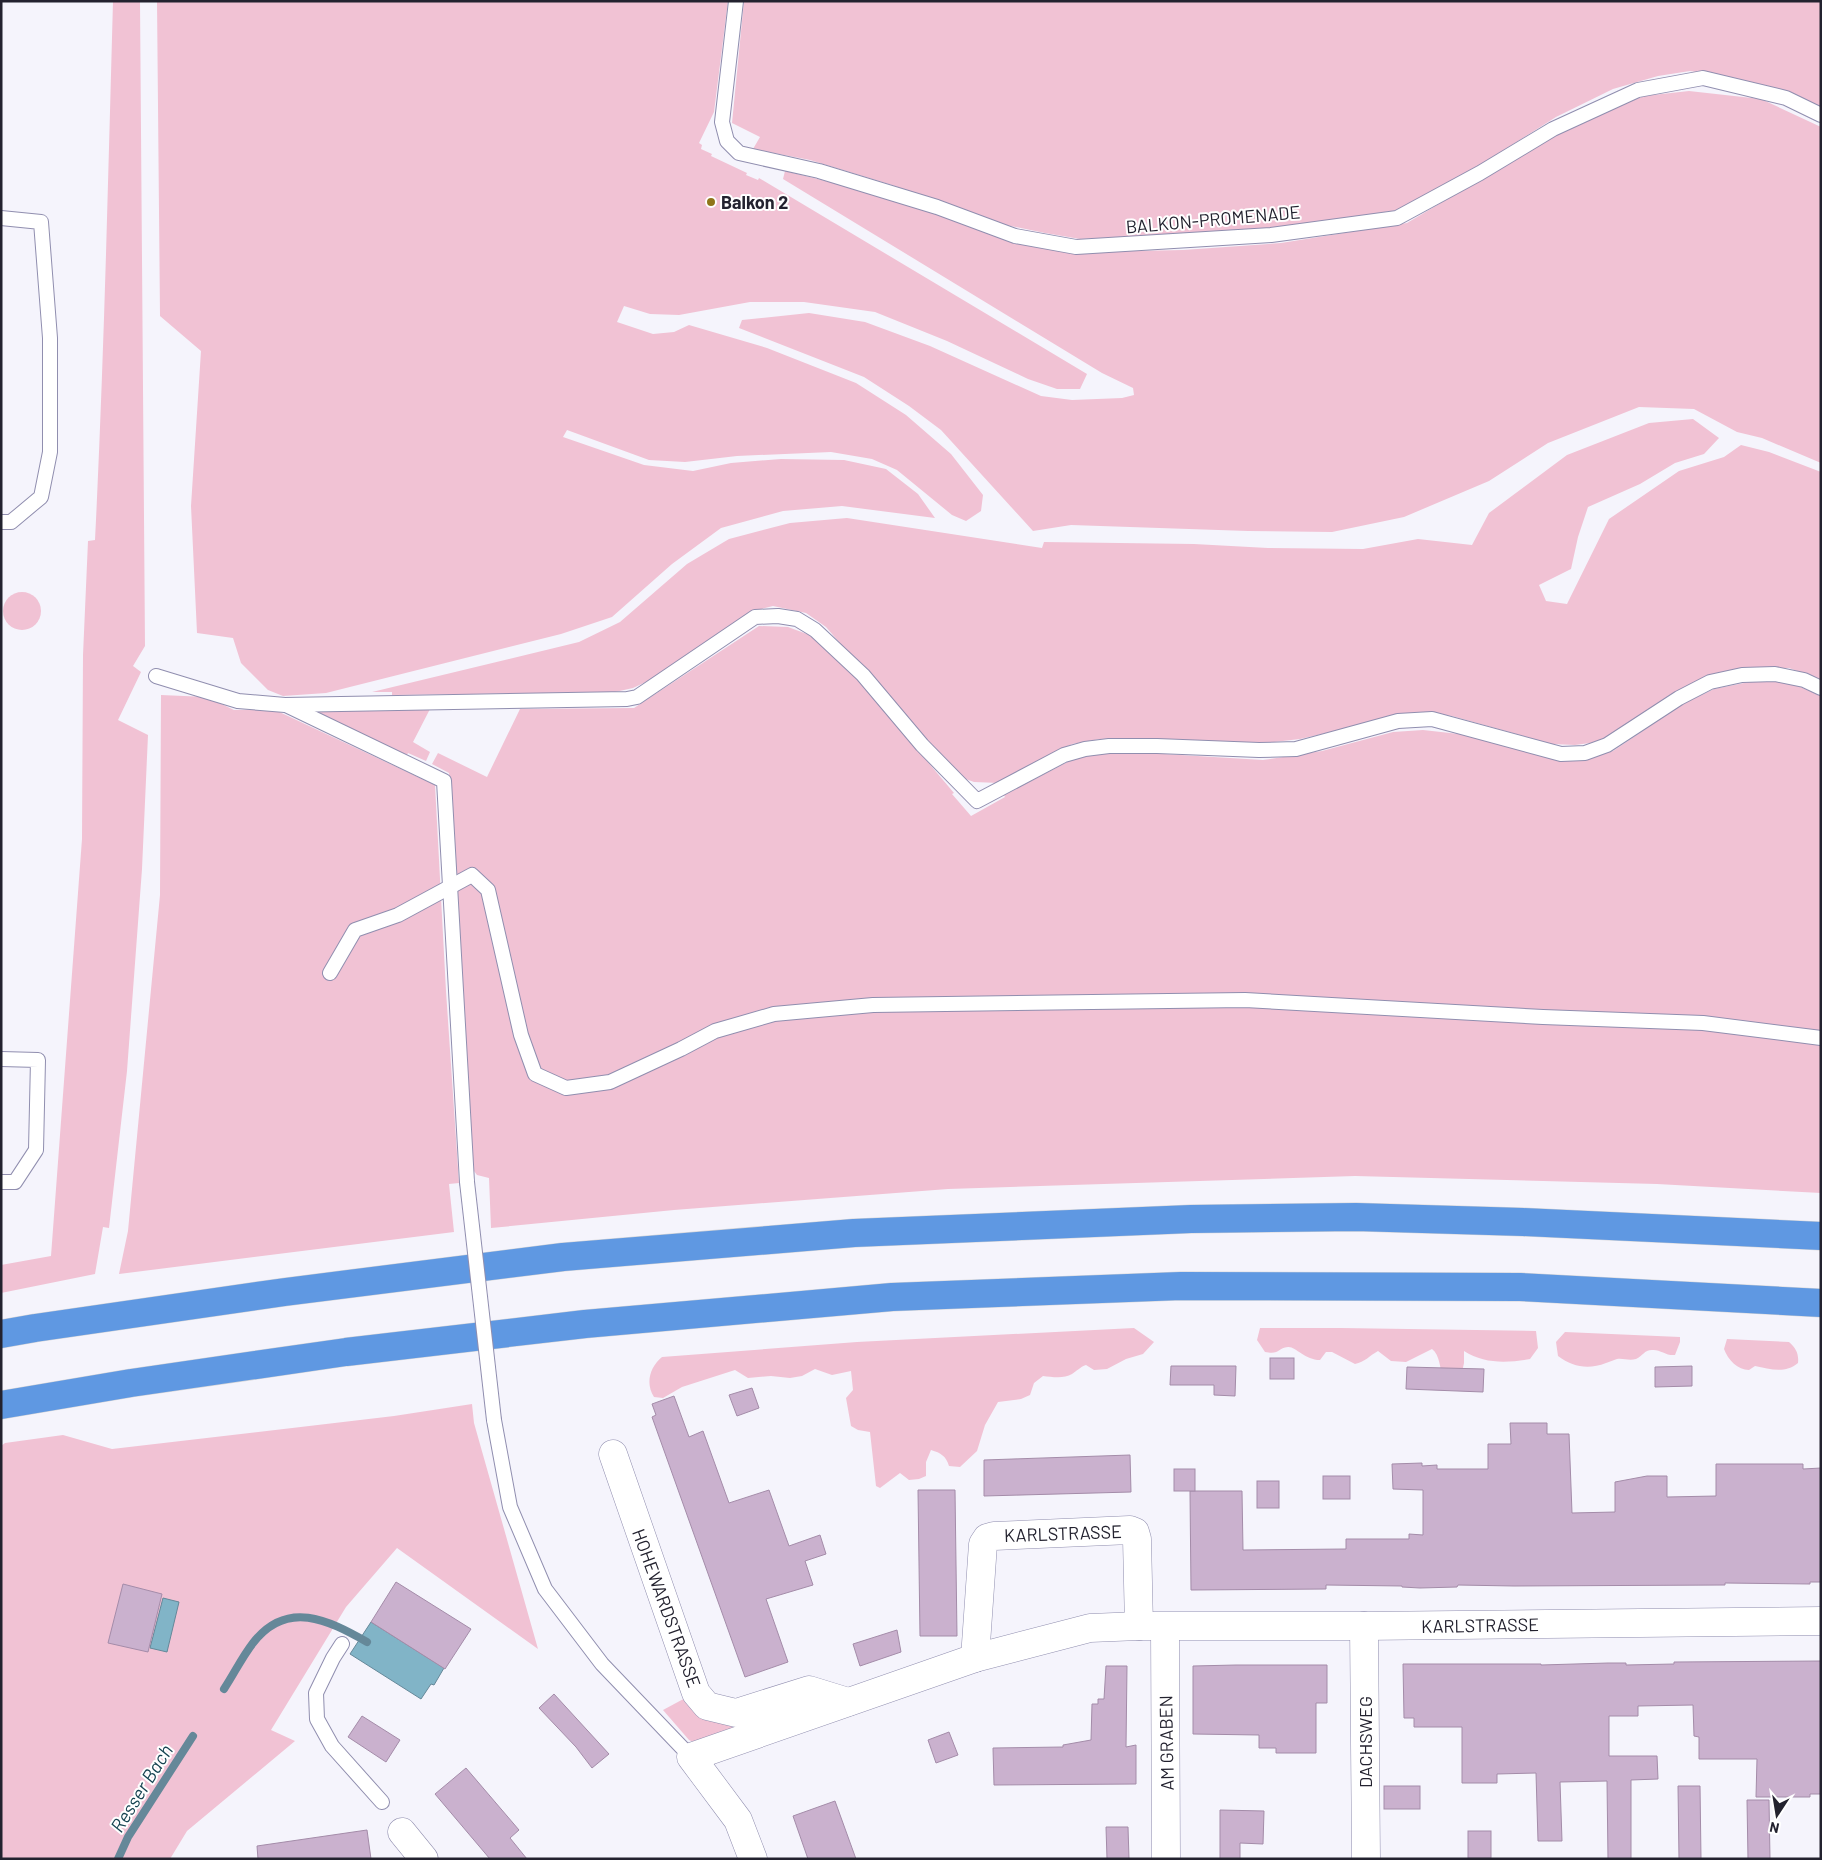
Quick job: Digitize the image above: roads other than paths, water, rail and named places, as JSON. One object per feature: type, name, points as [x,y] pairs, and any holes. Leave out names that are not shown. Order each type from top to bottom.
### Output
[{"type":"highway","points":[[1,1334],[285,1292],[562,1257],[854,1233],[1191,1219],[1356,1218],[1533,1222],[1821,1236]]},
{"type":"highway","points":[[1,1405],[131,1382],[346,1352],[585,1324],[892,1297],[1182,1286],[1520,1287],[1821,1303]]},
{"type":"street","name":"HOHEWARDSTRASSE","points":[[613,1454],[696,1693],[707,1706],[736,1713],[809,1690],[848,1702]]},
{"type":"street","name":"KARLSTRASSE","points":[[975,1658],[983,1544],[987,1538],[994,1536],[1130,1530],[1135,1532],[1152,1626]]},
{"type":"street","name":"KARLSTRASSE","points":[[691,1757],[975,1658],[1090,1628],[1821,1621]]},
{"type":"street","name":"AM GRABEN","points":[[1152,1626],[1166,1859]]},
{"type":"street","name":"DACHSWEG","points":[[1364,1626],[1366,1859]]},
{"type":"street","points":[[691,1757],[738,1820],[753,1859]]},
{"type":"street","points":[[402,1832],[424,1859]]},
{"type":"lane","name":"BALKON-PROMENADE","points":[[736,1],[722,122],[727,142],[739,153],[819,171],[937,207],[1015,236],[1076,248],[1271,235],[1397,218],[1480,173],[1553,129],[1638,90],[1702,78],[1786,98],[1821,115]]},
{"type":"lane","points":[[1,218],[41,222],[50,338],[50,452],[41,496],[10,522],[1,522]]},
{"type":"lane","points":[[156,676],[238,701],[285,705],[627,700],[637,697],[755,617],[778,616],[797,619],[815,630],[863,675],[922,745],[977,802],[1064,755],[1085,748],[1157,746],[1259,750],[1296,749],[1398,721],[1432,720],[1561,754],[1585,753],[1607,745],[1679,698],[1710,682],[1742,675],[1775,674],[1804,680],[1821,688]]},
{"type":"lane","points":[[285,705],[444,781],[467,1182],[494,1420],[510,1506],[545,1589],[602,1664],[691,1757]]},
{"type":"lane","points":[[330,973],[356,930],[398,915],[472,875],[488,890],[521,1036],[535,1074],[566,1088],[610,1082],[681,1049],[714,1031],[774,1014],[873,1005],[1244,1000],[1543,1017],[1703,1022],[1821,1038]]},
{"type":"lane","points":[[1,1059],[38,1060],[36,1150],[15,1182],[1,1182]]},
{"type":"lane","points":[[342,1644],[316,1693],[317,1719],[332,1746],[382,1802]]},
{"type":"water","points":[[163,1598],[179,1602],[167,1652],[150,1648]]},
{"type":"water","points":[[371,1622],[444,1668],[434,1685],[431,1684],[421,1699],[350,1654]]},
{"type":"waterway","name":"Resser Bach","points":[[224,1689],[253,1643],[266,1629],[280,1621],[294,1618],[323,1621],[367,1642]]},
{"type":"waterway","name":"Resser Bach","points":[[118,1859],[128,1837],[193,1736]]},
{"type":"place","name":"Balkon 2","points":[[711,202]]}]
